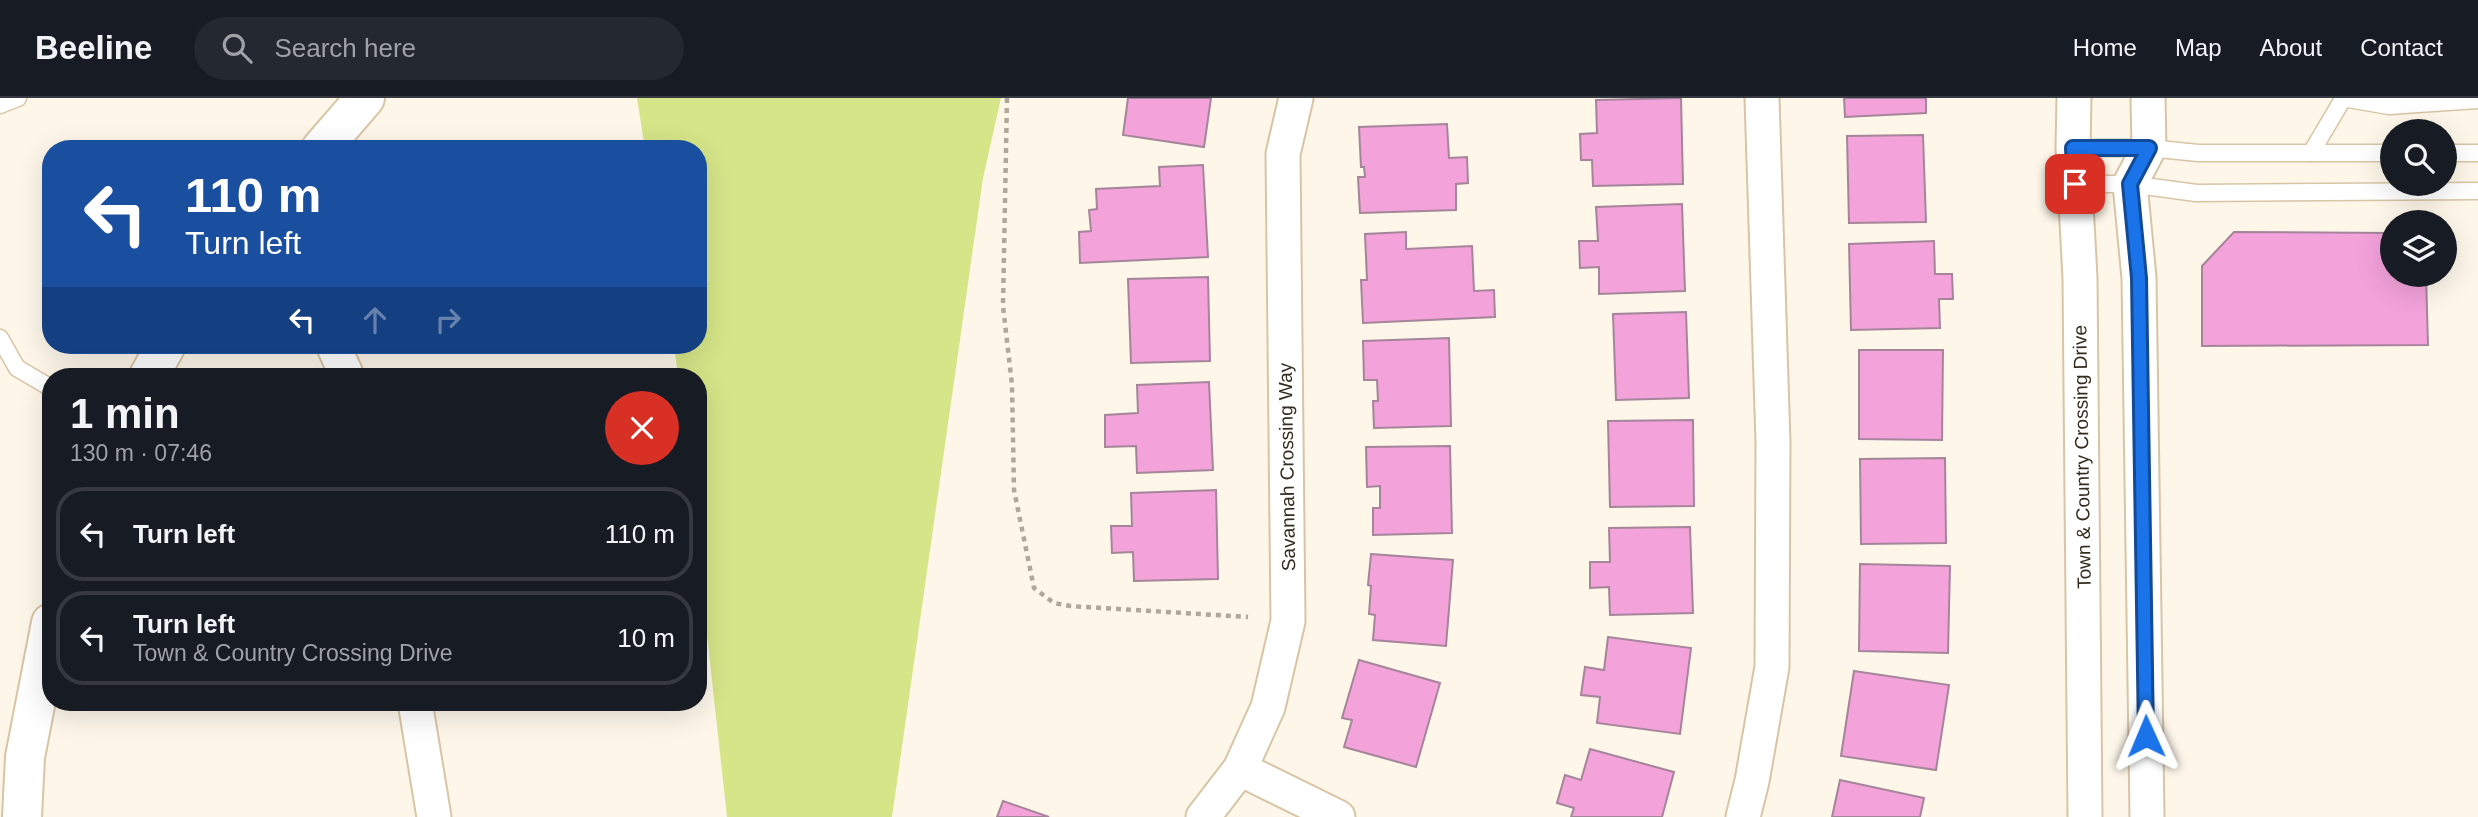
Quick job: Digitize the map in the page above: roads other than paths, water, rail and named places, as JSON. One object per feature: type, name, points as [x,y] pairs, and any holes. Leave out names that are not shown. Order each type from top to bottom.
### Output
[{"type":"street","points":[[329,140],[366,98]]},
{"type":"street","name":"Savannah Crossing Way","points":[[1203,817],[1240,768],[1268,707],[1288,621],[1283,154],[1296,98]]},
{"type":"street","points":[[1743,817],[1772,667],[1773,442],[1762,98]]},
{"type":"street","name":"Town & Country Crossing Drive","points":[[2074,98],[2073,148],[2080,278],[2085,817]]},
{"type":"street","points":[[2147,817],[2139,278],[2130,184],[2149,148],[2148,98]]},
{"type":"street","points":[[22,817],[25,757],[42,669]]},
{"type":"street","points":[[416,711],[434,817]]},
{"type":"street","points":[[1240,768],[1338,817]]},
{"type":"lane","points":[[0,106],[18,98]]},
{"type":"lane","points":[[2311,153],[2342,99],[2389,106],[2478,100]]},
{"type":"lane","points":[[2073,148],[2149,148],[2198,153],[2380,153]]},
{"type":"lane","points":[[2457,153],[2478,153]]},
{"type":"lane","points":[[2075,184],[2130,184],[2196,192],[2478,191]]},
{"type":"lane","points":[[0,338],[17,368],[42,383]]}]
